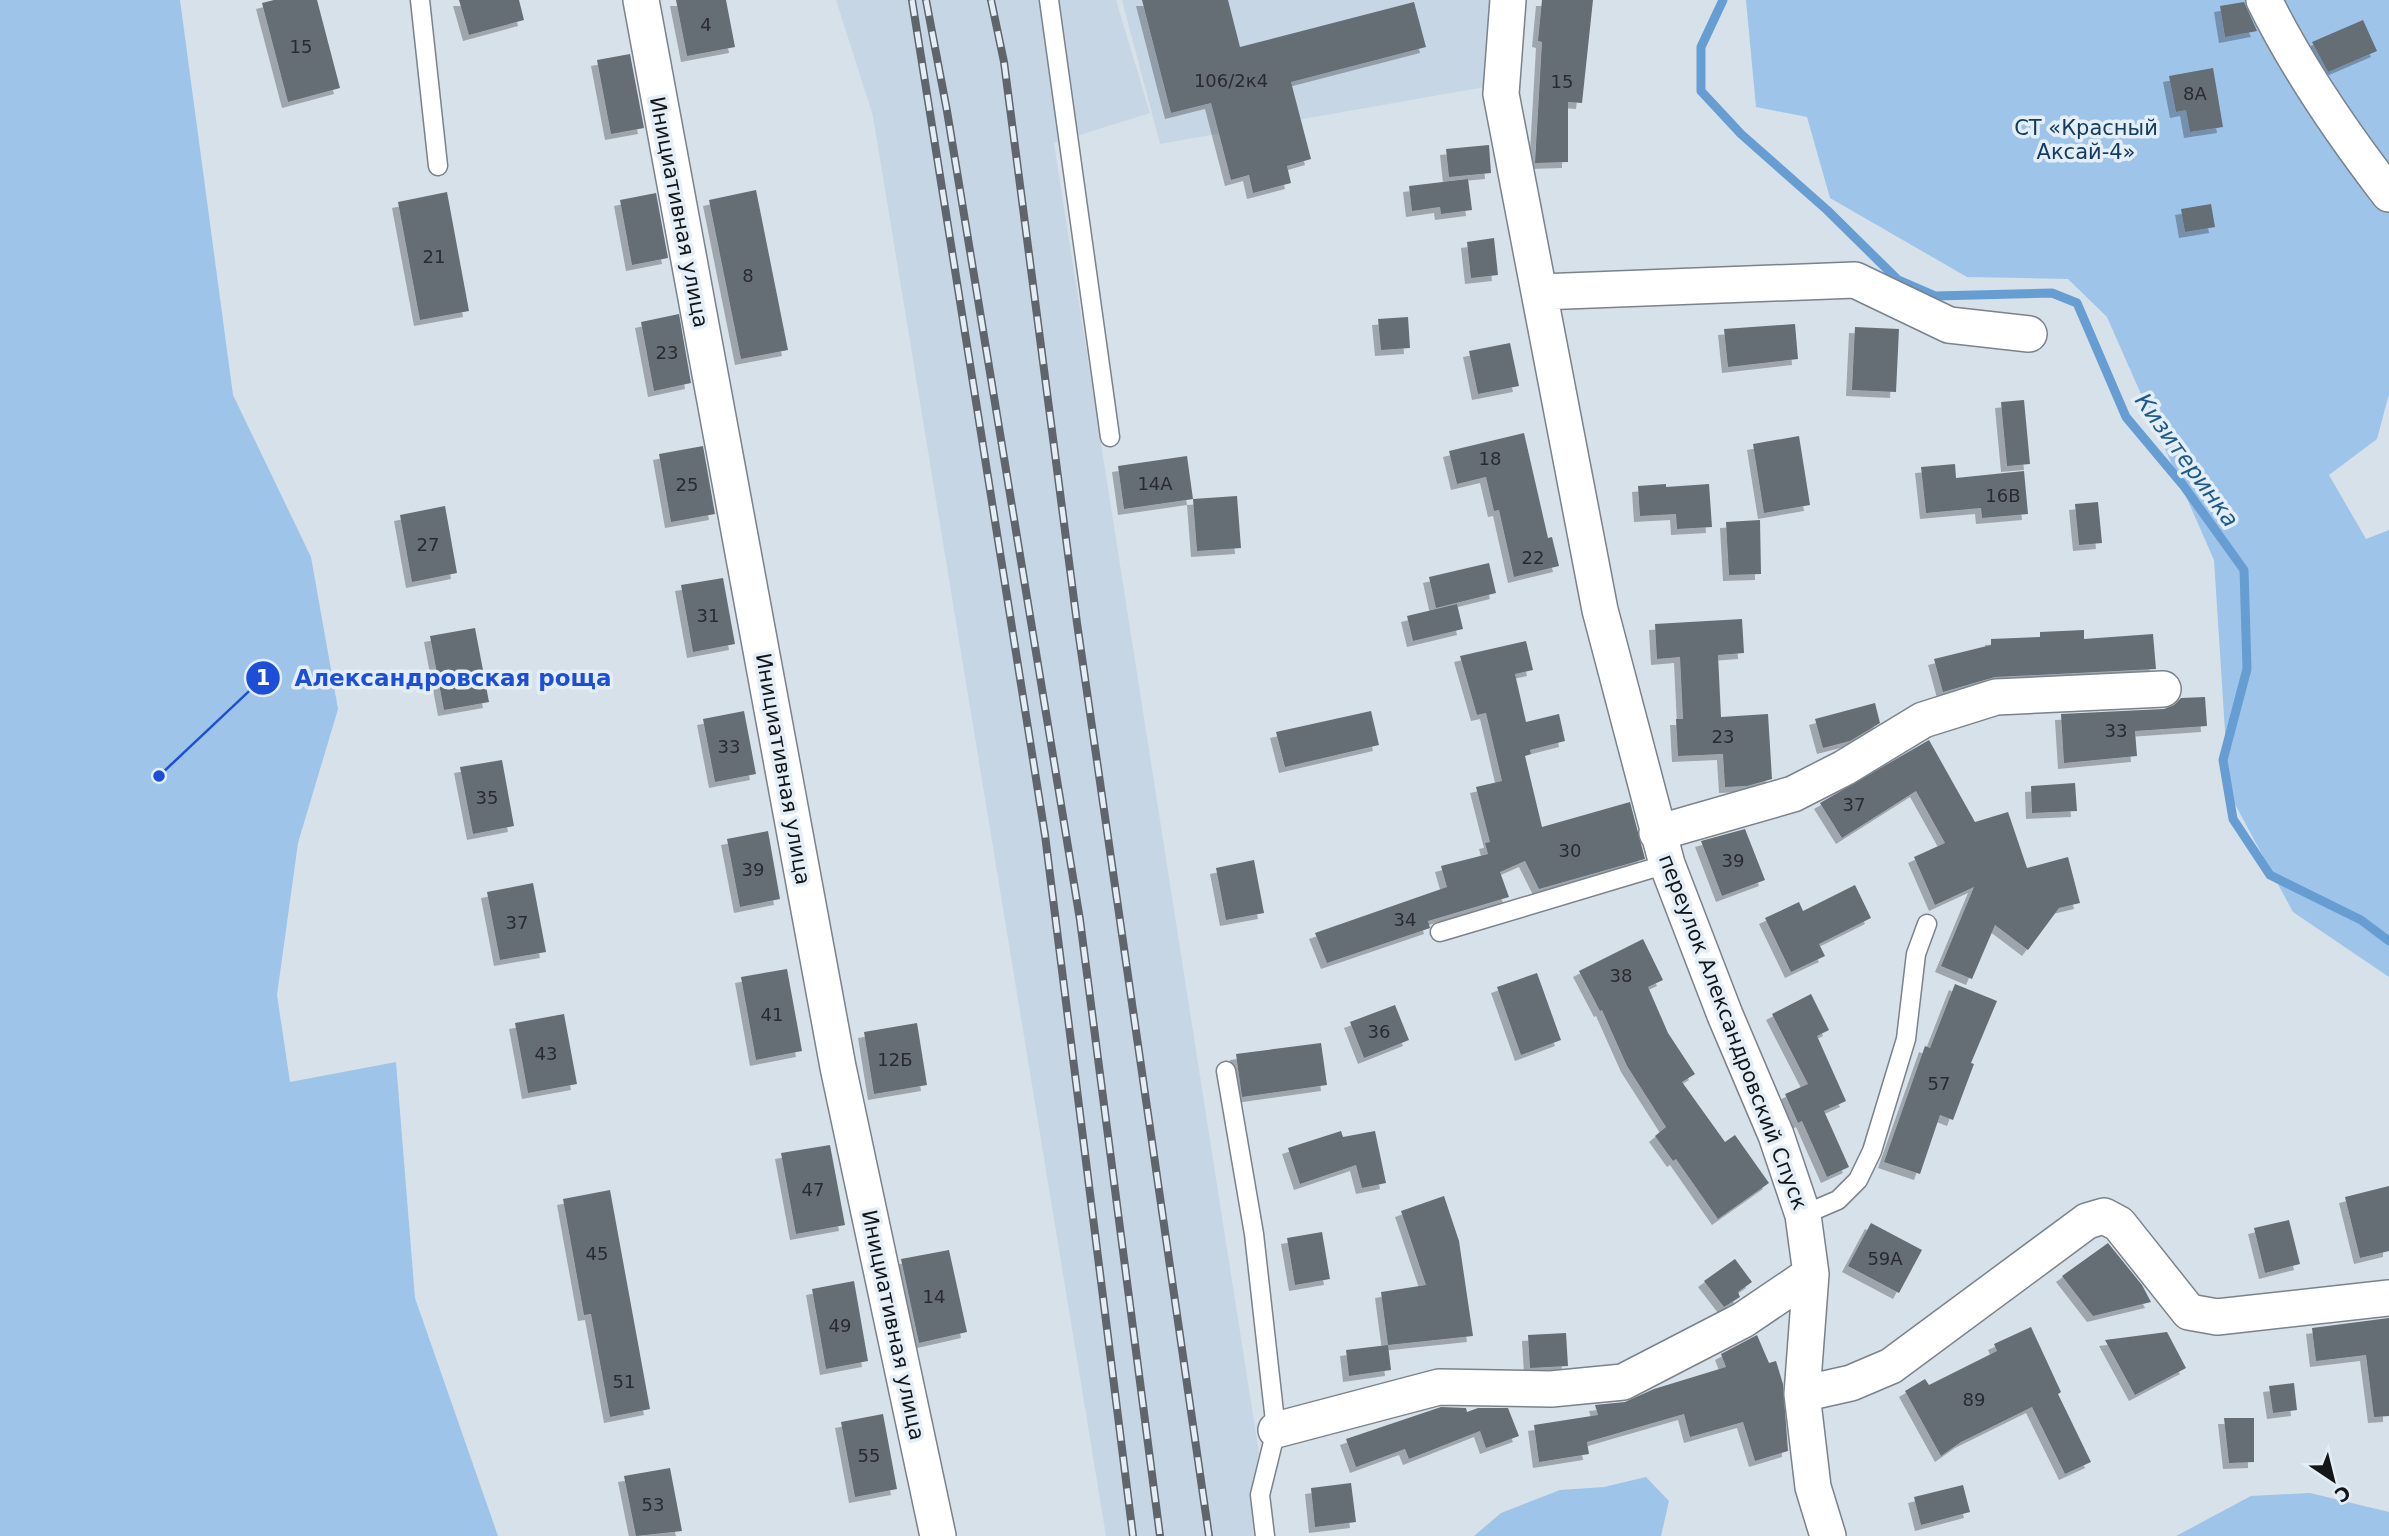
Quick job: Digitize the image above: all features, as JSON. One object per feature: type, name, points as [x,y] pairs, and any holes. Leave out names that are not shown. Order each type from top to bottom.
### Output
[{"type":"street","name":"Инициативная улица","points":[[641,0],[836,1053],[938,1536]]},
{"type":"street","name":"переулок Александровский Спуск","points":[[1508,0],[1501,94],[1600,610],[1662,848],[1725,1015],[1776,1135],[1803,1215],[1811,1274],[1802,1394],[1813,1488],[1828,1536]]},
{"type":"street","points":[[2264,0],[2283,39],[2342,131],[2389,194]]},
{"type":"street","points":[[1540,292],[1854,280],[1949,325],[2029,334]]},
{"type":"street","name":"переулок Александровский Спуск","points":[[1662,848],[1793,794],[1844,768],[1923,720],[1996,697],[2163,689]]},
{"type":"street","points":[[1802,1394],[1851,1383],[1891,1366],[2087,1221],[2104,1216],[2119,1224],[2189,1312],[2202,1316],[2217,1317],[2389,1298]]},
{"type":"street","points":[[1276,1430],[1439,1387],[1551,1389],[1623,1382],[1743,1320],[1811,1274]]},
{"type":"lane","points":[[420,0],[438,166]]},
{"type":"lane","points":[[1049,0],[1110,437]]},
{"type":"lane","points":[[1440,932],[1662,848]]},
{"type":"lane","points":[[1803,1215],[1838,1200],[1858,1180],[1872,1151],[1906,1039],[1916,954],[1927,924]]},
{"type":"lane","points":[[1226,1071],[1254,1234],[1276,1430],[1260,1494],[1265,1536]]},
{"type":"shaded area","points":[[836,0],[1116,0],[1150,113],[1054,143],[1272,1536],[1106,1536],[873,116]]},
{"type":"shaded area","points":[[1122,0],[1492,0],[1485,87],[1160,144]]},
{"type":"green space","points":[[0,0],[180,0],[233,395],[311,557],[338,709],[298,843],[277,995],[290,1082],[396,1062],[415,1298],[498,1536],[0,1536]]},
{"type":"green space","name":"СТ «Красный Аксай-4»","points":[[1746,0],[2389,0],[2389,394],[2377,439],[2329,475],[2366,539],[2389,530],[2389,977],[2293,912],[2229,793],[2214,560],[2107,317],[2068,279],[1967,277],[1830,198],[1807,117],[1756,107]]},
{"type":"green space","points":[[1646,1477],[1669,1501],[1661,1536],[1474,1536],[1501,1513],[1560,1490],[1604,1487]]},
{"type":"green space","points":[[2310,1493],[2389,1512],[2389,1536],[2176,1536],[2251,1496]]},
{"type":"building","points":[[274,0],[317,0],[340,88],[288,102],[262,3]]},
{"type":"building","points":[[459,0],[519,0],[524,20],[469,35]]},
{"type":"building","points":[[676,0],[726,0],[735,47],[687,56]]},
{"type":"building","points":[[1142,0],[1228,0],[1240,47],[1414,2],[1426,47],[1291,82],[1311,159],[1287,166],[1291,183],[1253,193],[1249,175],[1231,180],[1211,103],[1171,113]]},
{"type":"building","points":[[1542,0],[1593,0],[1582,103],[1568,102],[1568,162],[1535,163],[1542,42],[1538,41]]},
{"type":"building","points":[[2244,2],[2257,31],[2225,37],[2220,6]]},
{"type":"building","points":[[2363,20],[2377,51],[2328,72],[2312,42]]},
{"type":"building","points":[[630,54],[644,128],[611,134],[597,60]]},
{"type":"building","points":[[2213,68],[2223,127],[2190,132],[2186,110],[2176,112],[2169,76]]},
{"type":"building","points":[[1489,145],[1491,173],[1449,177],[1446,149]]},
{"type":"building","points":[[1468,179],[1472,210],[1441,214],[1440,207],[1412,211],[1409,186]]},
{"type":"building","points":[[756,190],[788,350],[741,359],[709,200]]},
{"type":"building","points":[[447,192],[469,311],[420,320],[398,202]]},
{"type":"building","points":[[656,193],[668,258],[632,265],[620,200]]},
{"type":"building","points":[[2211,204],[2215,227],[2185,232],[2181,209]]},
{"type":"building","points":[[1494,238],[1498,275],[1471,278],[1467,242]]},
{"type":"building","points":[[679,314],[691,383],[654,391],[641,322]]},
{"type":"building","points":[[1408,317],[1410,348],[1381,350],[1378,319]]},
{"type":"building","points":[[1795,324],[1798,359],[1728,367],[1724,329]]},
{"type":"building","points":[[1855,327],[1899,329],[1896,392],[1852,390]]},
{"type":"building","points":[[1510,343],[1519,386],[1478,394],[1469,351]]},
{"type":"building","points":[[2024,400],[2030,464],[2007,466],[2001,402]]},
{"type":"building","points":[[1524,433],[1548,538],[1552,537],[1559,566],[1514,577],[1499,510],[1494,511],[1486,477],[1457,484],[1449,451]]},
{"type":"building","points":[[1799,436],[1810,505],[1764,513],[1753,444]]},
{"type":"building","points":[[703,446],[715,514],[671,522],[659,454]]},
{"type":"building","points":[[1187,456],[1193,499],[1124,509],[1118,466]]},
{"type":"building","points":[[1955,464],[1956,478],[2024,471],[2028,514],[1982,518],[1981,508],[1926,513],[1921,467]]},
{"type":"building","points":[[1666,484],[1666,487],[1709,484],[1712,527],[1677,529],[1676,514],[1640,516],[1638,486]]},
{"type":"building","points":[[1237,496],[1241,548],[1197,551],[1193,499]]},
{"type":"building","points":[[2098,502],[2102,543],[2079,545],[2075,504]]},
{"type":"building","points":[[445,506],[457,573],[412,582],[400,515]]},
{"type":"building","points":[[1760,520],[1761,574],[1729,575],[1726,522]]},
{"type":"building","points":[[1489,563],[1496,593],[1436,608],[1429,577]]},
{"type":"building","points":[[723,578],[735,644],[693,652],[681,585]]},
{"type":"building","points":[[1457,604],[1463,629],[1413,641],[1407,616]]},
{"type":"building","points":[[1742,619],[1744,653],[1718,655],[1721,717],[1768,714],[1772,779],[1747,786],[1725,787],[1723,754],[1678,756],[1676,719],[1683,719],[1680,657],[1657,659],[1655,624]]},
{"type":"building","points":[[475,628],[489,702],[444,710],[430,636]]},
{"type":"building","points":[[2084,630],[2084,639],[2153,634],[2156,669],[1995,677],[1943,692],[1934,659],[1991,645],[1991,639],[2040,637],[2040,632]]},
{"type":"building","points":[[1526,641],[1533,670],[1515,674],[1526,722],[1559,714],[1565,741],[1530,750],[1531,754],[1525,756],[1542,827],[1630,802],[1645,859],[1539,889],[1525,861],[1500,872],[1509,897],[1428,921],[1430,928],[1327,963],[1315,933],[1447,887],[1441,866],[1488,854],[1485,843],[1490,842],[1476,787],[1502,781],[1486,713],[1477,715],[1460,656]]},
{"type":"building","points":[[2205,697],[2207,726],[2135,731],[2137,756],[2064,763],[2061,714],[2164,709],[2181,698]]},
{"type":"building","points":[[1875,703],[1880,723],[1850,741],[1823,748],[1815,719]]},
{"type":"building","points":[[744,711],[756,774],[715,782],[703,719]]},
{"type":"building","points":[[1371,711],[1379,745],[1285,767],[1276,732]]},
{"type":"building","points":[[1929,740],[1975,822],[2008,812],[2027,868],[2068,857],[2080,903],[2059,908],[2028,950],[1995,925],[1972,979],[1941,966],[1974,887],[1935,905],[1914,857],[1945,843],[1916,791],[1842,838],[1820,803]]},
{"type":"building","points":[[502,760],[514,826],[473,834],[460,767]]},
{"type":"building","points":[[2075,783],[2077,811],[2032,813],[2031,786]]},
{"type":"building","points":[[1745,829],[1765,880],[1722,896],[1701,841]]},
{"type":"building","points":[[768,831],[780,899],[740,907],[727,839]]},
{"type":"building","points":[[1254,860],[1264,913],[1226,920],[1216,868]]},
{"type":"building","points":[[533,883],[546,952],[500,960],[487,892]]},
{"type":"building","points":[[1855,885],[1871,918],[1819,944],[1825,956],[1791,972],[1765,918],[1799,902],[1803,911]]},
{"type":"building","points":[[1643,939],[1663,980],[1648,987],[1668,1033],[1695,1074],[1682,1082],[1725,1142],[1735,1135],[1769,1183],[1718,1219],[1676,1159],[1673,1161],[1655,1136],[1666,1127],[1627,1066],[1602,1010],[1600,1011],[1579,971]]},
{"type":"building","points":[[787,969],[802,1051],[756,1060],[741,977]]},
{"type":"building","points":[[1537,973],[1561,1040],[1521,1055],[1497,987]]},
{"type":"building","points":[[1955,984],[1997,1001],[1971,1063],[1974,1064],[1953,1120],[1940,1115],[1920,1174],[1884,1162],[1925,1046],[1930,1048]]},
{"type":"building","points":[[1811,994],[1829,1030],[1817,1036],[1846,1101],[1824,1111],[1849,1167],[1827,1177],[1802,1121],[1798,1123],[1785,1094],[1808,1084],[1772,1014]]},
{"type":"building","points":[[1395,1005],[1409,1040],[1364,1058],[1350,1022]]},
{"type":"building","points":[[564,1014],[577,1084],[528,1093],[515,1023]]},
{"type":"building","points":[[917,1023],[927,1085],[874,1094],[864,1032]]},
{"type":"building","points":[[1321,1043],[1327,1085],[1242,1097],[1236,1054]]},
{"type":"building","points":[[1341,1131],[1343,1137],[1375,1131],[1386,1183],[1362,1188],[1356,1165],[1300,1184],[1288,1148]]},
{"type":"building","points":[[830,1145],[845,1225],[796,1234],[781,1153]]},
{"type":"building","points":[[2389,1186],[2389,1251],[2360,1258],[2345,1197]]},
{"type":"building","points":[[610,1190],[650,1409],[610,1417],[591,1314],[584,1315],[563,1199]]},
{"type":"building","points":[[1444,1196],[1459,1241],[1473,1336],[1388,1345],[1381,1292],[1426,1285],[1401,1211]]},
{"type":"building","points":[[2289,1220],[2300,1264],[2265,1273],[2254,1228]]},
{"type":"building","points":[[1871,1223],[1922,1250],[1899,1293],[1848,1266]]},
{"type":"building","points":[[1322,1232],[1330,1279],[1295,1285],[1287,1238]]},
{"type":"building","points":[[2108,1243],[2142,1285],[2151,1302],[2093,1316],[2062,1276]]},
{"type":"building","points":[[949,1250],[967,1332],[919,1343],[901,1259]]},
{"type":"building","points":[[1735,1259],[1752,1282],[1738,1292],[1740,1297],[1724,1307],[1704,1281]]},
{"type":"building","points":[[854,1281],[868,1361],[826,1369],[812,1289]]},
{"type":"building","points":[[2389,1318],[2389,1416],[2374,1417],[2366,1355],[2316,1361],[2312,1328]]},
{"type":"building","points":[[2031,1327],[2061,1392],[2058,1394],[2091,1462],[2065,1474],[2032,1407],[1961,1442],[1941,1456],[1905,1391],[1925,1379],[1929,1385],[1997,1351],[1994,1344]]},
{"type":"building","points":[[2167,1332],[2186,1368],[2135,1395],[2105,1340]]},
{"type":"building","points":[[1566,1333],[1568,1366],[1530,1368],[1528,1335]]},
{"type":"building","points":[[1757,1335],[1769,1363],[1776,1361],[1783,1384],[1788,1451],[1755,1461],[1743,1422],[1690,1437],[1684,1414],[1587,1442],[1589,1454],[1539,1462],[1534,1425],[1598,1415],[1595,1405],[1625,1402],[1654,1389],[1726,1367],[1721,1354]]},
{"type":"building","points":[[1388,1345],[1391,1370],[1349,1376],[1346,1350]]},
{"type":"building","points":[[2294,1383],[2297,1410],[2273,1413],[2269,1386]]},
{"type":"building","points":[[1441,1407],[1466,1408],[1467,1412],[1478,1408],[1508,1408],[1519,1436],[1486,1448],[1480,1431],[1409,1459],[1405,1449],[1356,1467],[1346,1439]]},
{"type":"building","points":[[883,1414],[897,1489],[855,1497],[841,1422]]},
{"type":"building","points":[[2224,1418],[2254,1418],[2254,1462],[2229,1463]]},
{"type":"building","points":[[670,1468],[682,1531],[636,1536],[624,1476]]},
{"type":"building","points":[[1351,1483],[1356,1522],[1315,1527],[1311,1488]]},
{"type":"building","points":[[1963,1485],[1970,1512],[1921,1525],[1914,1497]]},
{"type":"waterway","name":"Кизитеринка","points":[[1723,0],[1701,47],[1701,91],[1741,134],[1827,210],[1898,280],[1935,296],[2052,293],[2077,303],[2126,417],[2183,485],[2244,570],[2247,669],[2223,760],[2233,819],[2270,875],[2361,920],[2389,941]]},
{"type":"railway","points":[[912,0],[1045,835],[1133,1536]]},
{"type":"railway","points":[[926,0],[947,111],[1080,920],[1160,1536]]},
{"type":"railway","points":[[991,0],[1004,62],[1077,623],[1209,1536]]},
{"type":"place","name":"Александровская роща","points":[[159,776]]}]
